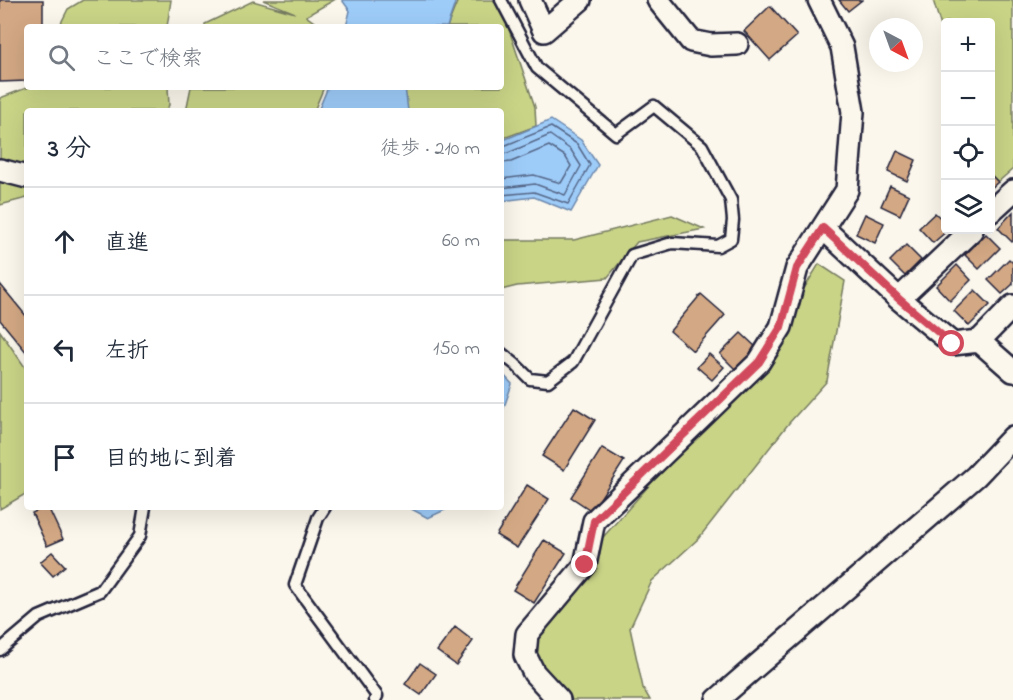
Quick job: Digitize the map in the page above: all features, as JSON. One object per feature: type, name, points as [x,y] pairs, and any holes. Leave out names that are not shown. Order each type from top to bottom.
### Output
[{"type":"street","points":[[530,0],[544,31],[580,0]]},
{"type":"street","points":[[658,0],[691,41],[711,45],[737,44]]},
{"type":"street","points":[[559,700],[534,673],[525,655],[527,633],[585,565],[594,521],[759,362],[781,327],[797,268],[847,190],[854,112],[842,47],[819,0]]},
{"type":"street","points":[[0,170],[24,176]]},
{"type":"street","points":[[995,207],[1013,191]]},
{"type":"street","points":[[823,228],[899,299],[952,344],[979,341],[1013,306]]},
{"type":"street","points":[[899,299],[968,234]]},
{"type":"street","points":[[979,341],[1013,371]]},
{"type":"street","points":[[717,700],[976,476],[1013,437]]},
{"type":"lane","points":[[501,0],[537,68],[616,134],[654,106],[702,147],[731,200],[733,220],[730,239],[718,246],[672,243],[632,255],[573,362],[548,381],[530,379],[504,355]]},
{"type":"lane","points":[[0,650],[39,617],[100,591],[140,536],[144,510]]},
{"type":"lane","points":[[323,510],[318,518],[295,585],[377,696],[375,700]]},
{"type":"green space","points":[[83,0],[171,0],[167,24],[60,24],[68,9]]},
{"type":"green space","points":[[263,0],[334,0],[306,16],[317,24],[205,24],[253,1],[295,13]]},
{"type":"green space","points":[[458,0],[496,0],[500,3],[535,107],[536,126],[504,138],[504,108],[406,108],[405,90],[504,90],[504,24],[448,24]]},
{"type":"green space","points":[[933,0],[1013,0],[1013,169],[998,182],[995,179],[995,18],[941,18],[941,26]]},
{"type":"green space","points":[[24,89],[168,90],[169,105],[168,108],[24,108],[24,199],[0,205],[0,98]]},
{"type":"green space","points":[[190,90],[323,90],[315,108],[187,108]]},
{"type":"green space","points":[[672,215],[704,229],[637,242],[607,278],[517,286],[504,289],[504,240],[574,240]]},
{"type":"green space","points":[[819,264],[845,281],[827,381],[789,423],[698,539],[652,581],[630,628],[643,688],[650,700],[564,700],[534,673],[527,634],[588,554],[759,362]]},
{"type":"green space","points":[[0,331],[24,366],[24,495],[0,509]]},
{"type":"water","points":[[342,0],[456,0],[448,24],[347,24],[350,11]]},
{"type":"water","points":[[327,90],[405,90],[408,108],[319,108]]},
{"type":"water","points":[[551,120],[581,140],[598,165],[571,212],[534,197],[504,201],[504,140]]},
{"type":"water","points":[[504,375],[512,384],[504,407]]},
{"type":"water","points":[[413,510],[445,510],[428,518]]},
{"type":"building","points":[[0,0],[43,0],[43,24],[24,24],[24,81],[0,82]]},
{"type":"building","points":[[839,0],[862,0],[848,11]]},
{"type":"building","points":[[770,6],[797,36],[770,60],[744,31]]},
{"type":"building","points":[[897,151],[916,160],[907,181],[888,172]]},
{"type":"building","points":[[890,186],[909,195],[900,215],[881,206]]},
{"type":"building","points":[[1013,212],[1013,241],[1012,242],[998,228]]},
{"type":"building","points":[[935,213],[941,218],[941,234],[943,234],[933,243],[919,228]]},
{"type":"building","points":[[865,214],[884,223],[875,243],[856,234]]},
{"type":"building","points":[[986,234],[1000,248],[979,269],[965,255]]},
{"type":"building","points":[[906,245],[921,260],[905,276],[890,261]]},
{"type":"building","points":[[1009,259],[1013,263],[1013,284],[1002,294],[988,280]]},
{"type":"building","points":[[957,265],[971,280],[950,301],[936,286]]},
{"type":"building","points":[[0,284],[24,313],[24,349],[0,320]]},
{"type":"building","points":[[975,290],[990,305],[969,326],[954,311]]},
{"type":"building","points":[[701,294],[725,315],[693,351],[670,331]]},
{"type":"building","points":[[741,333],[757,348],[736,370],[720,354]]},
{"type":"building","points":[[709,354],[724,367],[712,380],[697,367]]},
{"type":"building","points":[[574,407],[595,420],[564,470],[542,456]]},
{"type":"building","points":[[602,448],[624,461],[592,511],[571,497]]},
{"type":"building","points":[[527,485],[549,499],[517,548],[496,535]]},
{"type":"building","points":[[38,510],[49,510],[63,539],[47,546],[32,513]]},
{"type":"building","points":[[544,540],[566,553],[534,603],[513,590]]},
{"type":"building","points":[[52,552],[65,566],[53,576],[40,562]]},
{"type":"building","points":[[455,627],[473,641],[456,665],[437,651]]},
{"type":"building","points":[[420,663],[436,674],[421,695],[405,684]]},
{"type":"route","points":[[585,565],[594,521],[759,362],[781,327],[797,268],[823,228],[899,299],[952,344]]}]
